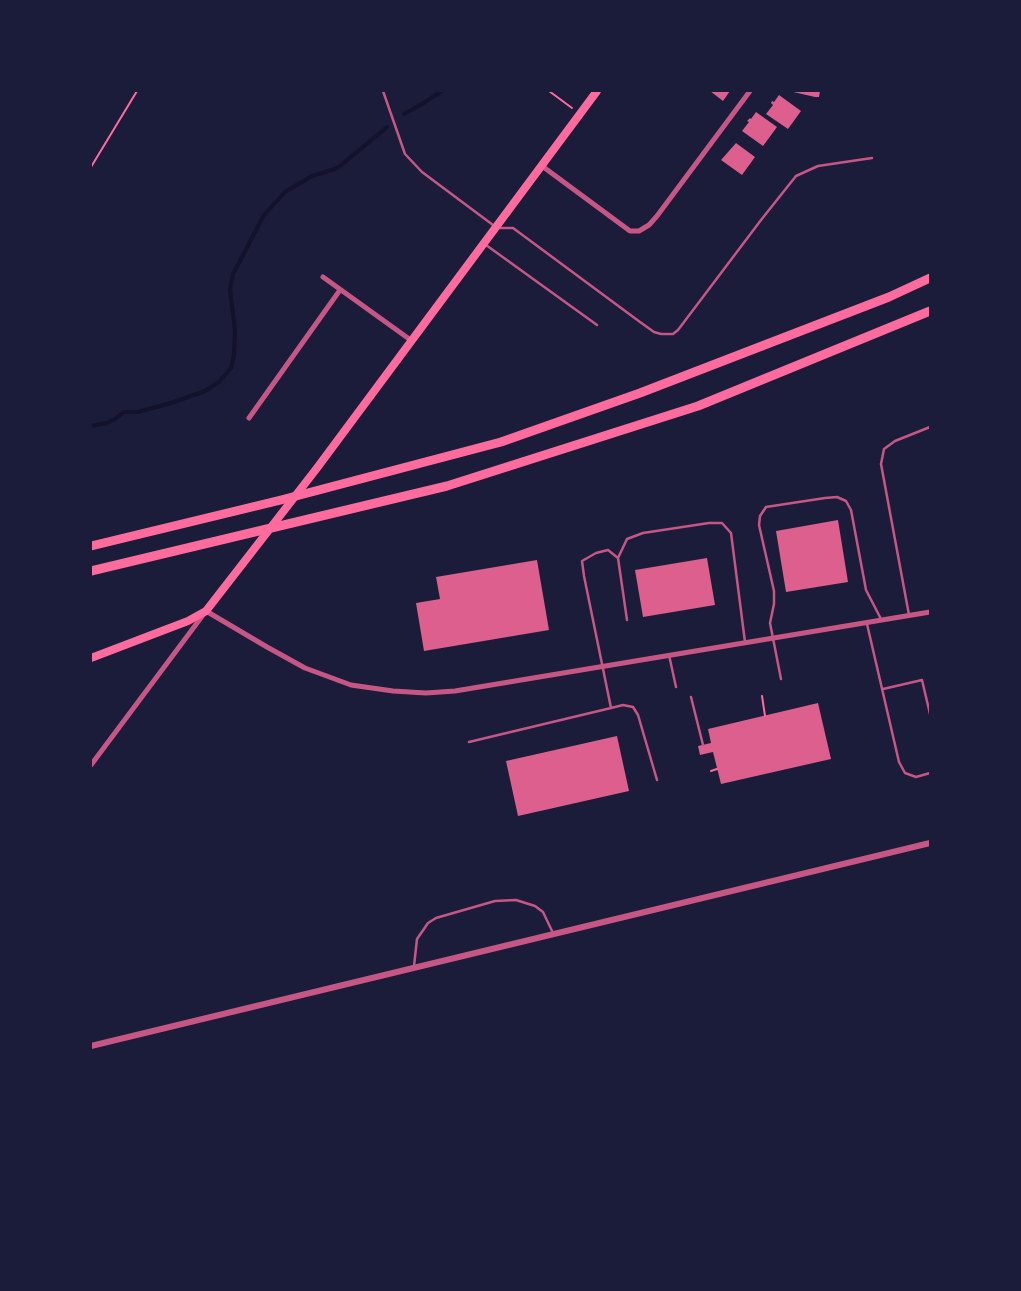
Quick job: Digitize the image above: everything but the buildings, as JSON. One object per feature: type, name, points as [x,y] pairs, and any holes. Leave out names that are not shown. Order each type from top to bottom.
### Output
[{"type":"highway","points":[[91,546],[319,491],[511,438],[676,379],[889,297],[930,278]]},
{"type":"highway","points":[[91,571],[447,486],[698,406],[930,311]]},
{"type":"main road","points":[[91,658],[173,627],[206,611],[317,468],[597,91]]},
{"type":"street","points":[[542,166],[630,231],[639,231],[649,225],[657,216],[750,91]]},
{"type":"street","points":[[323,277],[412,341]]},
{"type":"street","points":[[249,418],[340,290]]},
{"type":"street","points":[[91,765],[206,611],[304,668],[351,685],[393,691],[426,693],[455,691],[930,612]]},
{"type":"street","points":[[91,1046],[930,842]]},
{"type":"lane","points":[[383,91],[405,154],[422,172],[497,228],[513,228],[654,332],[660,334],[673,334],[682,325],[796,176],[818,166],[872,158]]},
{"type":"lane","points":[[484,244],[597,326]]},
{"type":"lane","points":[[909,615],[880,464],[884,449],[895,441],[930,427]]},
{"type":"lane","points":[[781,679],[770,623],[774,604],[774,591],[759,525],[760,516],[766,507],[837,497],[846,501],[851,510],[866,590],[881,620]]},
{"type":"lane","points":[[627,620],[618,558],[627,539],[643,533],[709,523],[722,523],[730,534],[745,643]]},
{"type":"lane","points":[[611,708],[582,561],[596,553],[608,550],[618,558]]},
{"type":"lane","points":[[867,622],[899,762],[905,773],[916,777],[930,773]]},
{"type":"lane","points":[[669,655],[676,687]]},
{"type":"lane","points":[[883,689],[922,680],[930,714]]},
{"type":"lane","points":[[691,697],[703,745]]},
{"type":"lane","points":[[470,742],[623,705],[633,707],[638,715],[657,780]]},
{"type":"lane","points":[[414,968],[417,939],[428,923],[436,918],[495,901],[516,900],[535,906],[543,912],[553,934]]},
{"type":"path","points":[[91,167],[138,91]]},
{"type":"path","points":[[549,91],[580,114]]},
{"type":"path","points":[[762,696],[765,716]]},
{"type":"path","points":[[711,770],[717,769]]},
{"type":"waterway","points":[[404,114],[442,91]]},
{"type":"waterway","points":[[91,426],[107,423],[124,412],[138,412],[171,403],[205,391],[219,382],[231,368],[234,355],[235,330],[230,290],[233,274],[264,215],[285,192],[312,176],[340,166],[387,127]]}]
